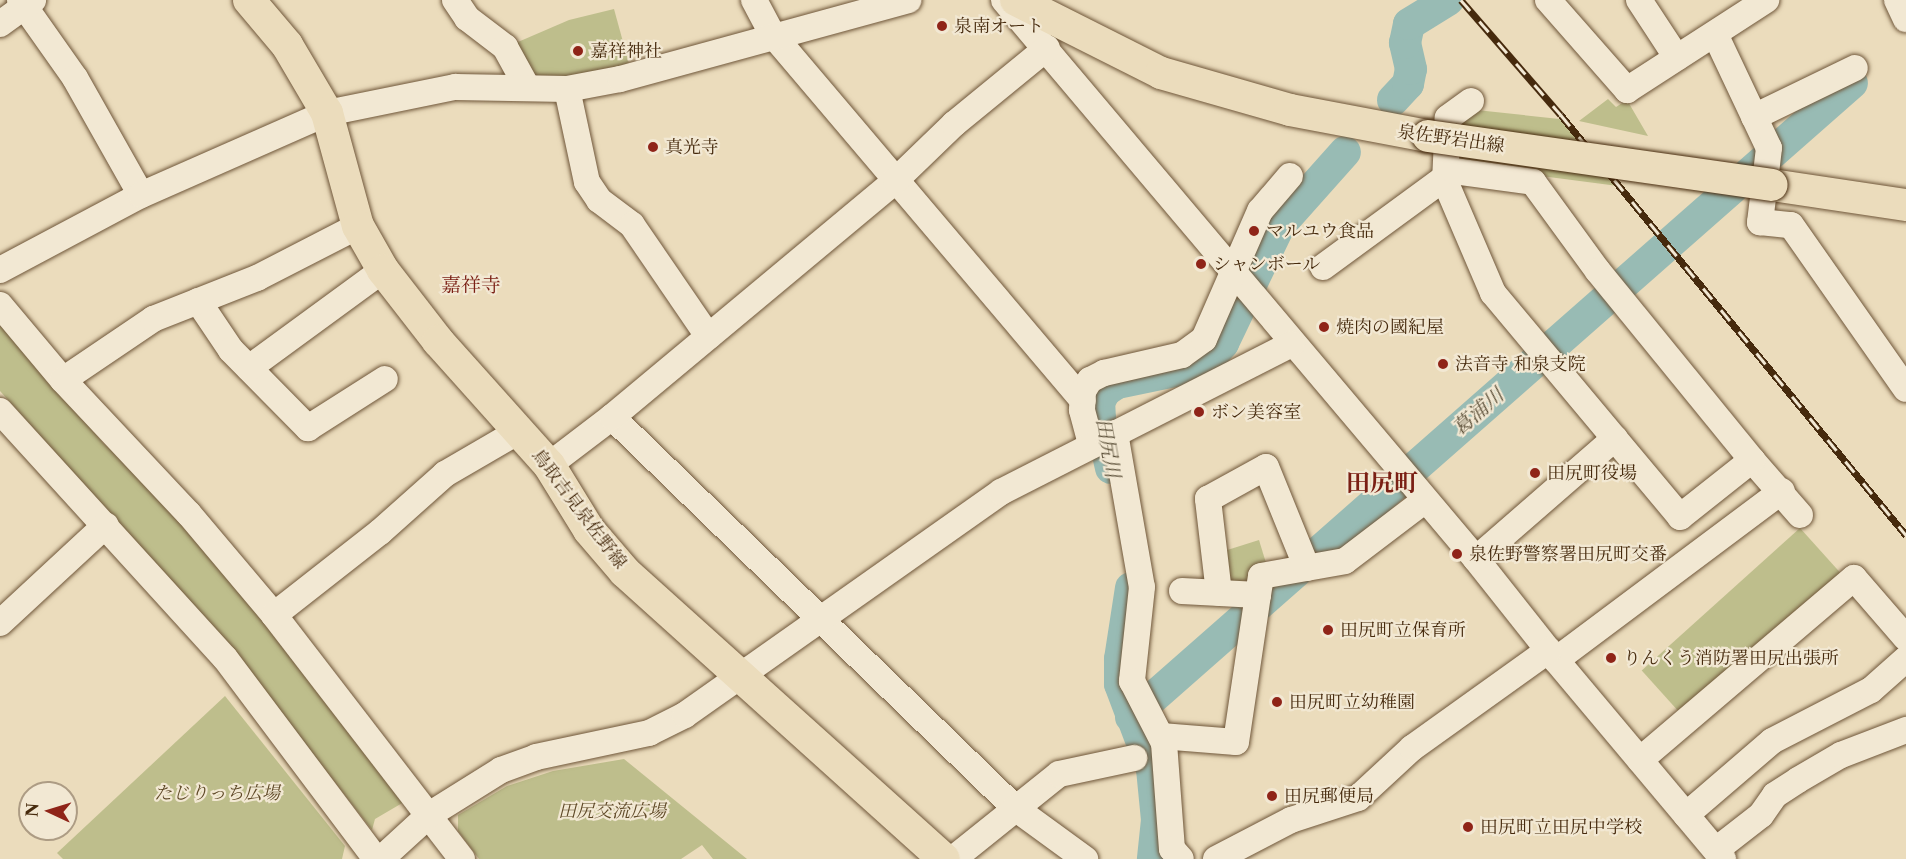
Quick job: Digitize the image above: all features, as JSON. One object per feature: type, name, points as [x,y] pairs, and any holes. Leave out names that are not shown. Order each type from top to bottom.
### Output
[{"type":"main road","name":"鳥取吉見泉佐野線","points":[[249,0],[287,45],[327,113],[358,226],[383,270],[438,341],[549,465],[589,530],[625,572],[944,859]]},
{"type":"main road","name":"泉佐野岩出線","points":[[1016,0],[1161,73],[1290,110],[1428,135],[1906,205]]},
{"type":"street","points":[[455,0],[467,18],[506,47],[527,87]]},
{"type":"street","points":[[754,0],[773,35],[1083,400],[1092,444]]},
{"type":"street","points":[[0,270],[141,195],[327,113],[455,87],[567,89],[620,79],[773,35],[908,0]]},
{"type":"street","points":[[1004,0],[1047,48],[1292,344],[1476,559],[1552,655],[1720,855],[1761,815],[1775,795],[1841,755],[1906,730]]},
{"type":"street","points":[[1548,0],[1627,90],[1766,0]]},
{"type":"street","points":[[1639,0],[1677,58]]},
{"type":"street","points":[[1896,0],[1906,18]]},
{"type":"street","points":[[0,24],[25,2],[75,78],[141,195]]},
{"type":"street","points":[[1715,34],[1769,148],[1760,222],[1791,225],[1906,388]]},
{"type":"street","points":[[549,465],[612,417],[896,180],[954,124],[1047,48]]},
{"type":"street","points":[[1754,117],[1854,68]]},
{"type":"street","points":[[567,89],[586,182],[598,200],[632,225],[708,336]]},
{"type":"street","points":[[1471,101],[1448,118],[1444,181],[1493,293],[1680,517],[1752,460]]},
{"type":"street","points":[[1323,267],[1444,181],[1454,171],[1533,182],[1598,271],[1752,460],[1782,491],[1800,515]]},
{"type":"street","points":[[1083,400],[1090,380],[1104,373],[1194,349],[1213,324],[1232,270],[1260,211],[1290,176]]},
{"type":"street","points":[[63,380],[153,319],[257,278],[358,226]]},
{"type":"street","points":[[249,368],[383,270]]},
{"type":"street","points":[[198,301],[231,350],[308,428],[385,379]]},
{"type":"street","points":[[0,305],[63,380],[189,514],[274,615],[462,859]]},
{"type":"street","points":[[381,859],[429,815],[501,770],[536,757],[649,733],[685,715],[820,617],[1001,492],[1292,344]]},
{"type":"street","points":[[0,411],[225,658],[376,859]]},
{"type":"street","points":[[612,417],[1014,808],[1085,859]]},
{"type":"street","points":[[274,615],[380,532],[445,474],[519,431]]},
{"type":"street","points":[[1114,433],[1142,587],[1132,681],[1161,736],[1172,849],[1181,859]]},
{"type":"street","points":[[1476,559],[1615,438]]},
{"type":"street","points":[[1219,593],[1208,499],[1266,467],[1307,568]]},
{"type":"street","points":[[1220,858],[1291,820],[1358,798],[1412,748],[1552,655],[1782,491]]},
{"type":"street","points":[[1161,736],[1236,742],[1261,576],[1344,561],[1425,500]]},
{"type":"street","points":[[0,623],[106,525]]},
{"type":"street","points":[[1640,760],[1854,578],[1906,638]]},
{"type":"street","points":[[1182,591],[1258,595]]},
{"type":"street","points":[[1686,815],[1772,741],[1871,690],[1906,658]]},
{"type":"street","points":[[953,859],[1059,774],[1134,758]]},
{"type":"green space","points":[[614,9],[631,71],[529,84],[511,45],[569,20]]},
{"type":"green space","points":[[1608,99],[1616,107],[1627,100],[1648,136],[1579,121]]},
{"type":"green space","points":[[1467,109],[1569,120],[1618,186],[1457,165],[1449,120]]},
{"type":"green space","points":[[0,318],[103,443],[136,471],[235,579],[404,802],[375,819],[372,830],[223,639],[0,391]]},
{"type":"green space","points":[[1800,528],[1847,580],[1689,723],[1642,671]]},
{"type":"green space","points":[[1259,540],[1266,563],[1254,579],[1229,584],[1221,552]]},
{"type":"green space","name":"たじりっち広場","points":[[225,696],[345,846],[342,859],[63,859],[57,853],[70,841],[78,841],[78,833]]},
{"type":"green space","name":"田尻交流広場","points":[[624,759],[747,859],[713,859],[702,845],[681,859],[479,859],[458,831],[458,815],[507,786],[553,771]]},
{"type":"waterway","name":"田尻川","points":[[1393,100],[1408,84],[1411,69],[1405,43],[1409,24],[1448,0]]},
{"type":"waterway","name":"葛浦川","points":[[1131,717],[1852,83]]},
{"type":"waterway","name":"田尻川","points":[[1111,468],[1100,419],[1099,402],[1105,391],[1117,383],[1195,367],[1210,358],[1223,343],[1279,226],[1345,152]]},
{"type":"waterway","name":"田尻川","points":[[1131,588],[1120,659],[1120,684],[1152,769],[1157,820],[1153,859]]},
{"type":"railway","points":[[1461,0],[1561,115],[1906,535]]},
{"type":"place","name":"泉南オート","points":[[942,26]]},
{"type":"place","name":"嘉祥神社","points":[[578,51]]},
{"type":"place","name":"真光寺","points":[[653,147]]},
{"type":"place","name":"マルユウ食品","points":[[1254,231]]},
{"type":"place","name":"シャンボール","points":[[1201,264]]},
{"type":"place","name":"焼肉の國紀屋","points":[[1324,327]]},
{"type":"place","name":"法音寺 和泉支院","points":[[1443,364]]},
{"type":"place","name":"ボン美容室","points":[[1199,412]]},
{"type":"place","name":"田尻町役場","points":[[1535,473]]},
{"type":"place","name":"泉佐野警察署田尻町交番","points":[[1457,554]]},
{"type":"place","name":"田尻町立保育所","points":[[1328,630]]},
{"type":"place","name":"りんくう消防署田尻出張所","points":[[1611,658]]},
{"type":"place","name":"田尻町立幼稚園","points":[[1277,702]]},
{"type":"place","name":"田尻郵便局","points":[[1272,796]]},
{"type":"place","name":"田尻町立田尻中学校","points":[[1468,827]]},
{"type":"district","name":"嘉祥寺","points":[[471,285]]},
{"type":"district","name":"田尻町","points":[[1382,483]]}]
